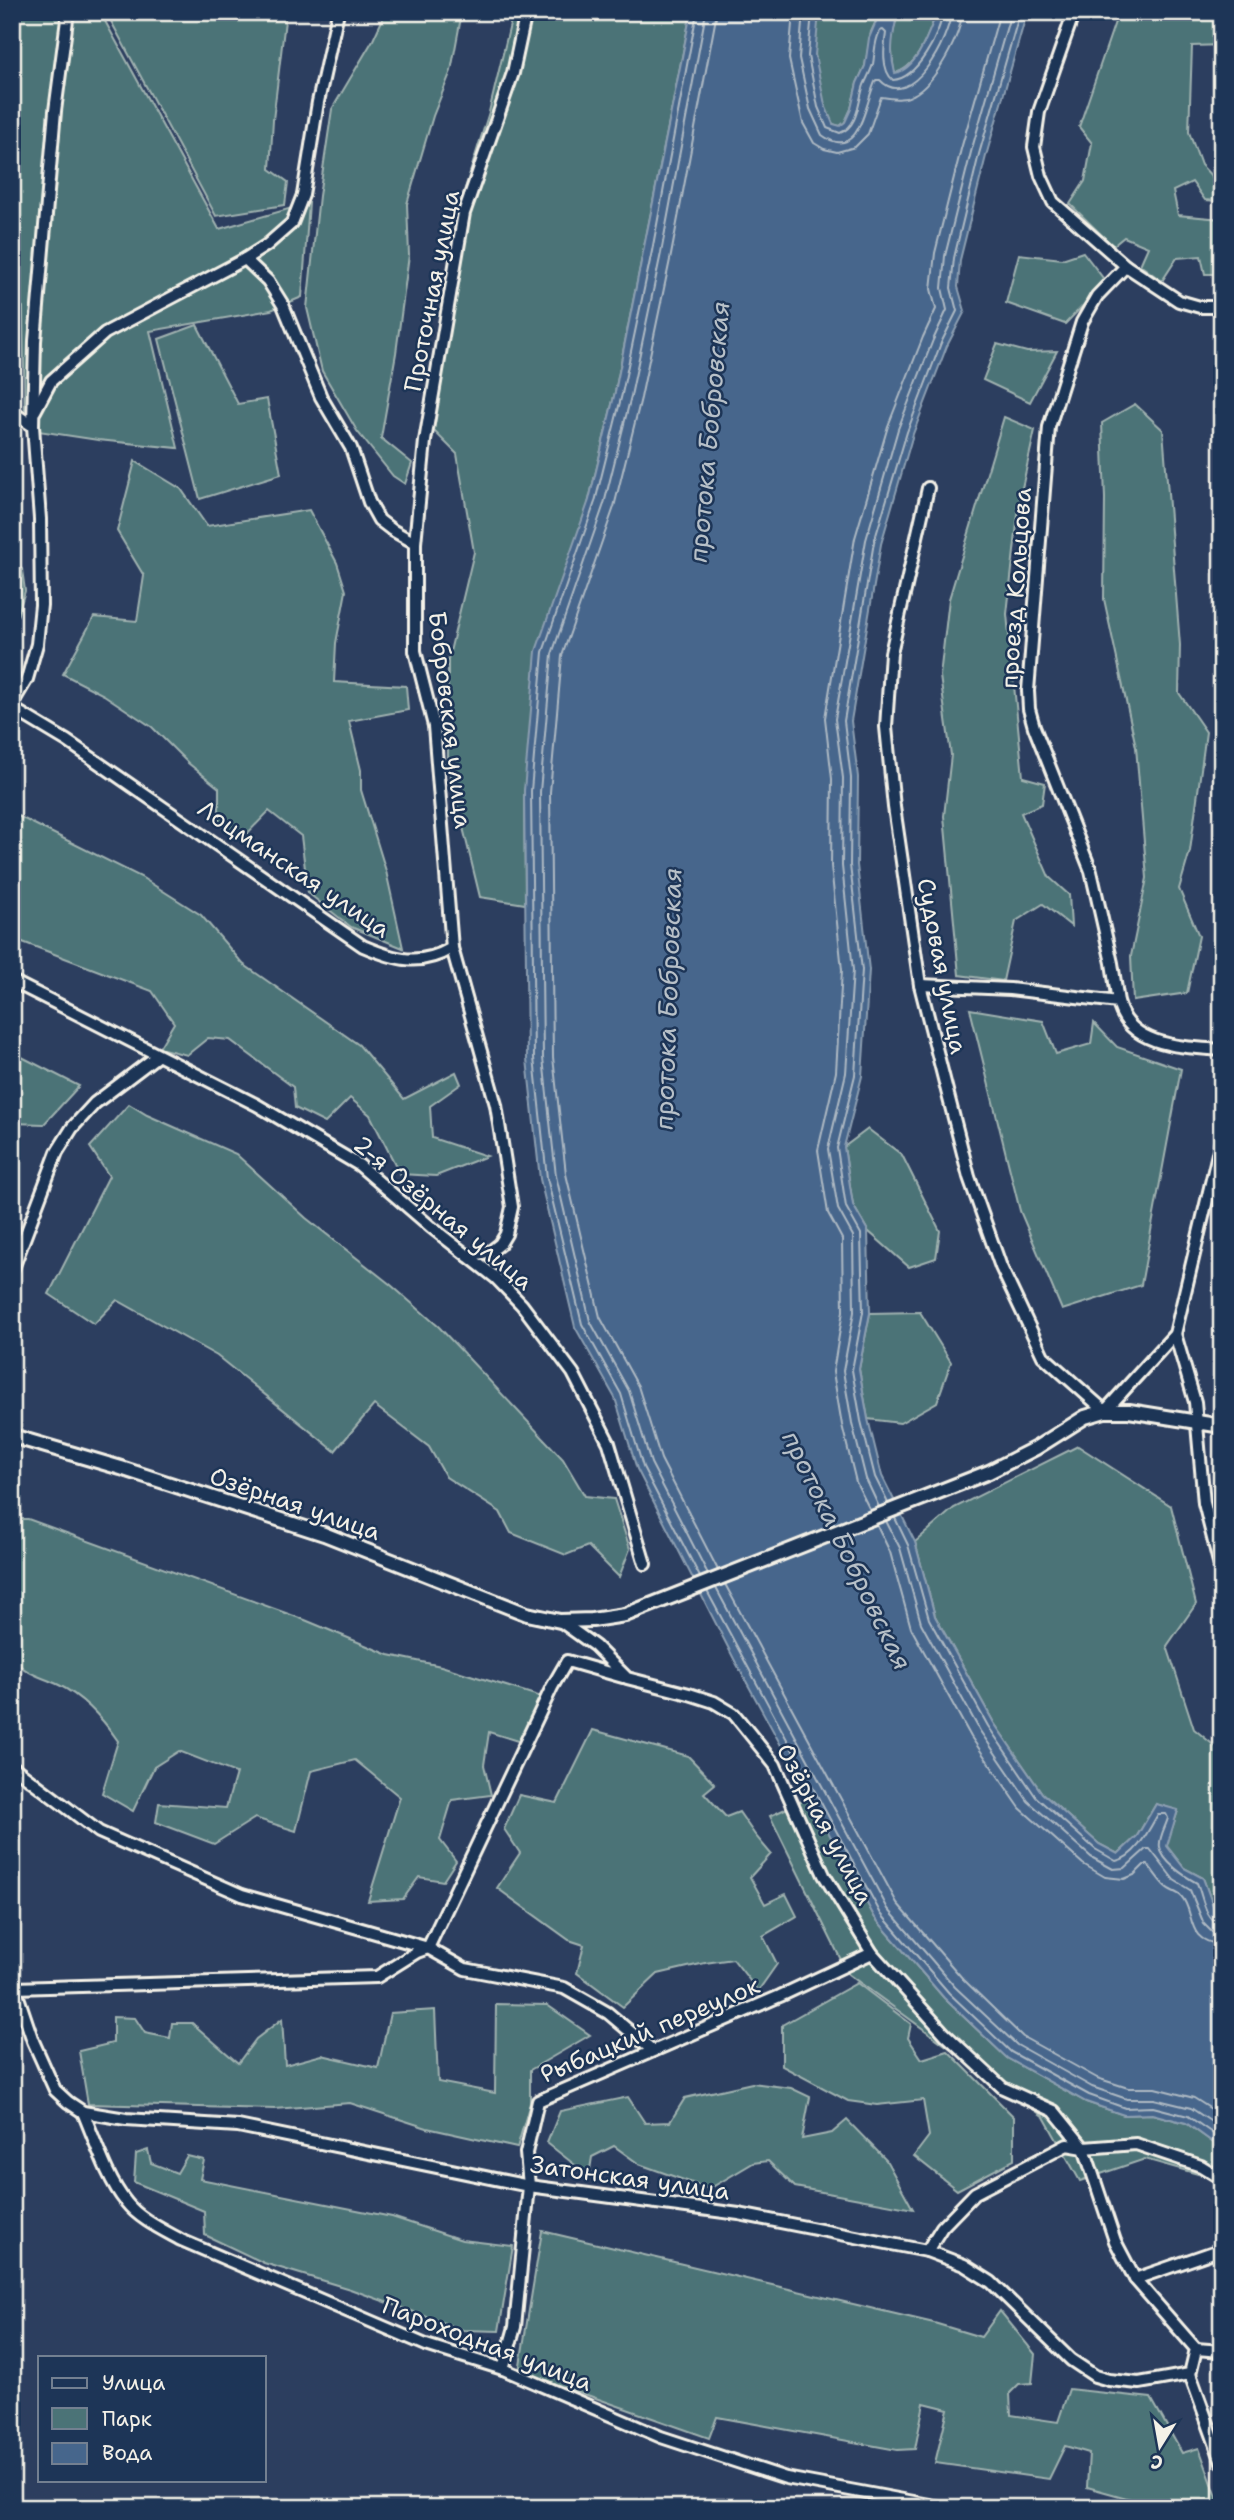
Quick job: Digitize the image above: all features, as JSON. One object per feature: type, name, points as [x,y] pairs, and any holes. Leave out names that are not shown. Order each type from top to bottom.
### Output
[{"type":"street","name":"Лоцманская улица","points":[[68,12],[55,111],[37,314],[33,426],[40,519],[41,605],[37,643],[27,679],[12,706],[67,741],[363,946],[393,959],[414,960],[439,956],[452,948]]},
{"type":"street","points":[[34,413],[51,381],[105,333],[245,259],[267,246],[292,223],[303,195],[318,102],[338,12]]},
{"type":"street","name":"Проточная улица","points":[[415,543],[425,441],[464,213],[513,73],[526,12]]},
{"type":"street","points":[[1074,12],[1039,112],[1034,147],[1041,176],[1053,202],[1126,266],[1179,301],[1200,307],[1222,307]]},
{"type":"street","points":[[245,259],[268,281],[283,305],[321,397],[351,448],[369,502],[379,520],[415,543]]},
{"type":"street","name":"проезд Кольцова","points":[[1126,266],[1097,296],[1082,322],[1049,427],[1028,691],[1029,709],[1091,871],[1112,963],[1120,1013],[1131,1029],[1150,1038],[1175,1046],[1222,1050]]},
{"type":"street","points":[[12,412],[33,426]]},
{"type":"street","name":"Судовая улица","points":[[928,488],[891,653],[886,727],[894,807],[920,985],[969,1177],[1001,1267],[1043,1356],[1105,1411]]},
{"type":"street","name":"Бобровская улица","points":[[415,543],[415,651],[434,726],[452,948]]},
{"type":"street","points":[[452,948],[496,1105],[512,1207],[506,1234],[500,1244],[491,1251],[468,1256]]},
{"type":"street","name":"2-я Озёрная улица","points":[[12,981],[257,1105],[359,1165],[496,1279],[522,1305],[573,1373],[609,1443],[645,1564]]},
{"type":"street","points":[[920,985],[1010,989],[1118,1002]]},
{"type":"street","points":[[12,1271],[57,1152],[72,1128],[95,1103],[156,1056]]},
{"type":"street","points":[[1105,1411],[1175,1334],[1222,1137]]},
{"type":"street","points":[[1175,1334],[1195,1402],[1204,1503],[1222,1574]]},
{"type":"street","points":[[1105,1411],[1129,1411],[1222,1426]]},
{"type":"street","name":"Озёрная улица","points":[[12,1436],[247,1508],[377,1554],[527,1614],[560,1621],[625,1615],[989,1472],[1036,1448],[1085,1417],[1105,1411]]},
{"type":"street","name":"Озёрная улица","points":[[560,1621],[595,1646],[627,1678],[714,1702],[734,1714],[775,1765],[824,1875],[872,1953],[945,2034],[1003,2088],[1055,2111],[1084,2148],[1115,2241],[1135,2279],[1196,2349]]},
{"type":"street","points":[[14,1984],[377,1977],[428,1948],[567,1661],[627,1678]]},
{"type":"street","points":[[12,1766],[99,1832],[242,1895],[428,1948],[465,1969],[564,1988],[608,2013],[652,2050]]},
{"type":"street","name":"Рыбацкий переулок","points":[[503,2369],[515,2327],[529,2186],[526,2153],[538,2101],[593,2079],[652,2050],[780,1996],[872,1953]]},
{"type":"street","name":"Затонская улица","points":[[14,1984],[36,2050],[55,2090],[83,2112],[126,2119],[238,2126],[529,2186],[739,2214],[927,2251],[964,2265],[991,2282],[1071,2360],[1095,2376],[1139,2383],[1190,2374]]},
{"type":"street","name":"Пароходная улица","points":[[83,2112],[112,2177],[127,2203],[152,2223],[181,2240],[426,2345],[503,2369],[661,2437],[786,2478],[946,2508]]},
{"type":"street","points":[[927,2251],[942,2227],[975,2193],[1066,2146],[1084,2148],[1136,2144],[1201,2165],[1222,2179]]},
{"type":"street","points":[[1135,2279],[1222,2249]]},
{"type":"street","points":[[1222,2351],[1196,2349],[1190,2374],[1222,2462]]},
{"type":"green space","points":[[12,12],[100,12],[219,229],[309,203],[302,297],[271,310],[150,331],[178,448],[25,429],[23,307],[12,300]]},
{"type":"green space","points":[[106,12],[286,12],[270,169],[288,182],[285,205],[216,216]]},
{"type":"green space","points":[[386,12],[462,12],[451,71],[433,116],[407,204],[409,255],[381,438],[412,463],[405,484],[393,476],[357,431],[322,371],[307,308],[332,109],[373,40]]},
{"type":"green space","points":[[513,12],[691,12],[615,392],[524,791],[525,904],[480,897],[448,766],[448,660],[474,552],[457,454],[423,420],[458,211],[489,112]]},
{"type":"green space","points":[[819,12],[880,12],[871,32],[865,66],[857,83],[851,109],[840,126],[833,124],[829,117],[818,79],[815,47]]},
{"type":"green space","points":[[898,12],[937,12],[916,57],[910,65],[894,73],[891,42]]},
{"type":"green space","points":[[1115,12],[1222,12],[1222,45],[1192,46],[1189,132],[1201,165],[1216,181],[1217,201],[1205,200],[1192,182],[1173,191],[1178,215],[1221,219],[1222,274],[1205,274],[1201,256],[1177,258],[1162,281],[1140,265],[1148,247],[1124,237],[1113,246],[1070,204],[1085,181],[1092,143],[1079,127],[1116,19]]},
{"type":"green space","points":[[1083,252],[1106,282],[1065,324],[1006,303],[1019,254],[1062,259]]},
{"type":"green space","points":[[197,325],[238,404],[267,399],[281,474],[200,499],[159,339]]},
{"type":"green space","points":[[997,344],[1027,352],[1057,351],[1030,402],[983,380]]},
{"type":"green space","points":[[1135,404],[1163,430],[1180,645],[1179,693],[1206,732],[1190,851],[1179,889],[1199,936],[1187,993],[1133,1001],[1131,956],[1147,878],[1136,747],[1104,599],[1105,498],[1102,423]]},
{"type":"green space","points":[[1004,417],[1035,430],[1020,497],[1007,614],[1023,777],[1045,783],[1042,804],[1021,813],[1049,877],[1069,895],[1071,926],[1043,904],[1016,921],[1003,981],[959,975],[944,816],[951,755],[940,676],[949,599]]},
{"type":"green space","points":[[135,461],[181,489],[207,526],[309,510],[337,563],[346,591],[336,643],[334,682],[406,686],[408,710],[349,721],[361,770],[361,790],[386,871],[403,948],[351,927],[308,893],[301,836],[269,811],[241,840],[219,824],[219,788],[188,763],[152,727],[104,695],[63,674],[94,617],[137,621],[144,576],[117,531]]},
{"type":"green space","points":[[12,562],[22,569],[25,591],[12,633]]},
{"type":"green space","points":[[12,813],[141,877],[201,915],[243,964],[359,1045],[404,1099],[456,1072],[461,1084],[430,1106],[432,1138],[487,1156],[436,1176],[400,1174],[370,1115],[350,1098],[325,1123],[295,1108],[293,1087],[230,1040],[208,1038],[187,1055],[159,1048],[174,1023],[152,991],[12,938]]},
{"type":"green space","points":[[970,1009],[1043,1021],[1056,1054],[1091,1044],[1094,1023],[1117,1047],[1181,1069],[1141,1285],[1062,1310],[1020,1211]]},
{"type":"green space","points":[[12,1052],[79,1086],[44,1124],[12,1123]]},
{"type":"green space","points":[[129,1104],[147,1115],[236,1154],[306,1218],[439,1327],[563,1459],[585,1496],[614,1499],[630,1549],[619,1577],[588,1546],[566,1555],[511,1533],[500,1512],[446,1477],[429,1447],[374,1405],[335,1451],[217,1356],[117,1300],[94,1324],[49,1294],[109,1176],[90,1147]]},
{"type":"green space","points":[[868,1129],[902,1155],[940,1231],[936,1258],[909,1267],[868,1231],[853,1205],[844,1147]]},
{"type":"green space","points":[[920,1312],[951,1362],[937,1402],[900,1423],[868,1419],[859,1369],[870,1313]]},
{"type":"green space","points":[[1078,1446],[1171,1506],[1196,1604],[1167,1646],[1194,1729],[1222,1752],[1222,1921],[1216,1914],[1203,1878],[1184,1868],[1166,1846],[1178,1811],[1156,1804],[1137,1836],[1118,1854],[1099,1844],[1042,1793],[994,1723],[935,1616],[915,1542],[954,1508]]},
{"type":"green space","points":[[12,1519],[28,1519],[305,1620],[389,1655],[441,1666],[542,1697],[521,1742],[489,1732],[484,1765],[491,1795],[452,1800],[440,1840],[456,1861],[443,1881],[419,1877],[403,1899],[368,1901],[400,1797],[355,1760],[311,1771],[296,1831],[255,1818],[214,1844],[156,1822],[159,1803],[226,1808],[236,1773],[179,1751],[154,1767],[133,1811],[102,1793],[118,1741],[84,1702],[59,1685],[29,1672],[12,1658]]},
{"type":"green space","points":[[593,1730],[688,1756],[715,1784],[704,1793],[726,1817],[739,1812],[771,1854],[750,1877],[765,1904],[786,1894],[797,1916],[763,1936],[777,1964],[758,1991],[733,1959],[658,1974],[623,2007],[577,1973],[584,1945],[569,1940],[497,1888],[520,1853],[504,1829],[519,1795],[557,1803]]},
{"type":"green space","points":[[811,1797],[875,1918],[944,1998],[1007,2058],[1086,2102],[1124,2115],[1152,2114],[1186,2123],[1222,2149],[1222,2187],[1205,2176],[1145,2159],[1080,2181],[1044,2117],[848,1974],[770,1816]]},
{"type":"green space","points":[[857,1983],[911,2024],[908,2038],[922,2059],[948,2051],[1014,2117],[1014,2160],[957,2190],[914,2156],[929,2136],[923,2100],[877,2105],[848,2101],[782,2066],[782,2025]]},
{"type":"green space","points":[[496,2004],[547,2005],[590,2035],[530,2070],[530,2103],[517,2148],[427,2128],[350,2103],[275,2109],[88,2104],[79,2051],[113,2043],[113,2017],[135,2018],[145,2033],[170,2038],[172,2023],[192,2023],[238,2063],[256,2039],[282,2019],[285,2065],[322,2055],[378,2068],[390,2013],[435,2010],[438,2082],[495,2093]]},
{"type":"green space","points":[[752,2083],[791,2088],[810,2097],[802,2139],[832,2133],[847,2120],[886,2160],[913,2209],[795,2187],[768,2161],[753,2163],[709,2189],[639,2164],[614,2146],[592,2157],[589,2176],[547,2143],[560,2111],[628,2097],[645,2123],[670,2122],[685,2098]]},
{"type":"green space","points":[[148,2150],[151,2163],[177,2173],[187,2156],[204,2160],[200,2179],[392,2217],[462,2240],[513,2246],[499,2331],[463,2330],[350,2289],[264,2263],[205,2235],[204,2211],[134,2182],[136,2154]]},
{"type":"green space","points":[[542,2231],[934,2323],[981,2337],[1000,2311],[1035,2354],[1032,2383],[1019,2384],[1010,2393],[1011,2415],[1058,2422],[1069,2389],[1151,2398],[1182,2453],[1199,2448],[1221,2508],[1163,2508],[1087,2487],[1089,2453],[1065,2446],[1049,2479],[935,2463],[948,2409],[924,2403],[915,2449],[897,2450],[717,2417],[709,2438],[519,2371]]},
{"type":"water","name":"протока Бобровская","points":[[691,12],[819,12],[815,55],[825,105],[833,124],[840,126],[851,109],[857,83],[865,66],[869,38],[880,12],[898,12],[892,50],[895,73],[903,70],[916,57],[937,12],[1027,12],[960,260],[958,287],[965,311],[947,346],[913,434],[881,544],[851,721],[858,777],[857,865],[869,970],[862,1076],[844,1147],[853,1205],[868,1231],[870,1313],[859,1369],[882,1476],[915,1542],[935,1616],[994,1723],[1042,1793],[1099,1844],[1118,1854],[1137,1836],[1156,1804],[1178,1810],[1167,1846],[1184,1868],[1203,1878],[1216,1914],[1222,1921],[1222,2149],[1186,2123],[1152,2114],[1124,2115],[1086,2102],[1007,2058],[944,1998],[875,1918],[734,1659],[637,1469],[615,1398],[575,1327],[540,1179],[527,1059],[524,791],[536,651],[589,500],[615,392]]}]
